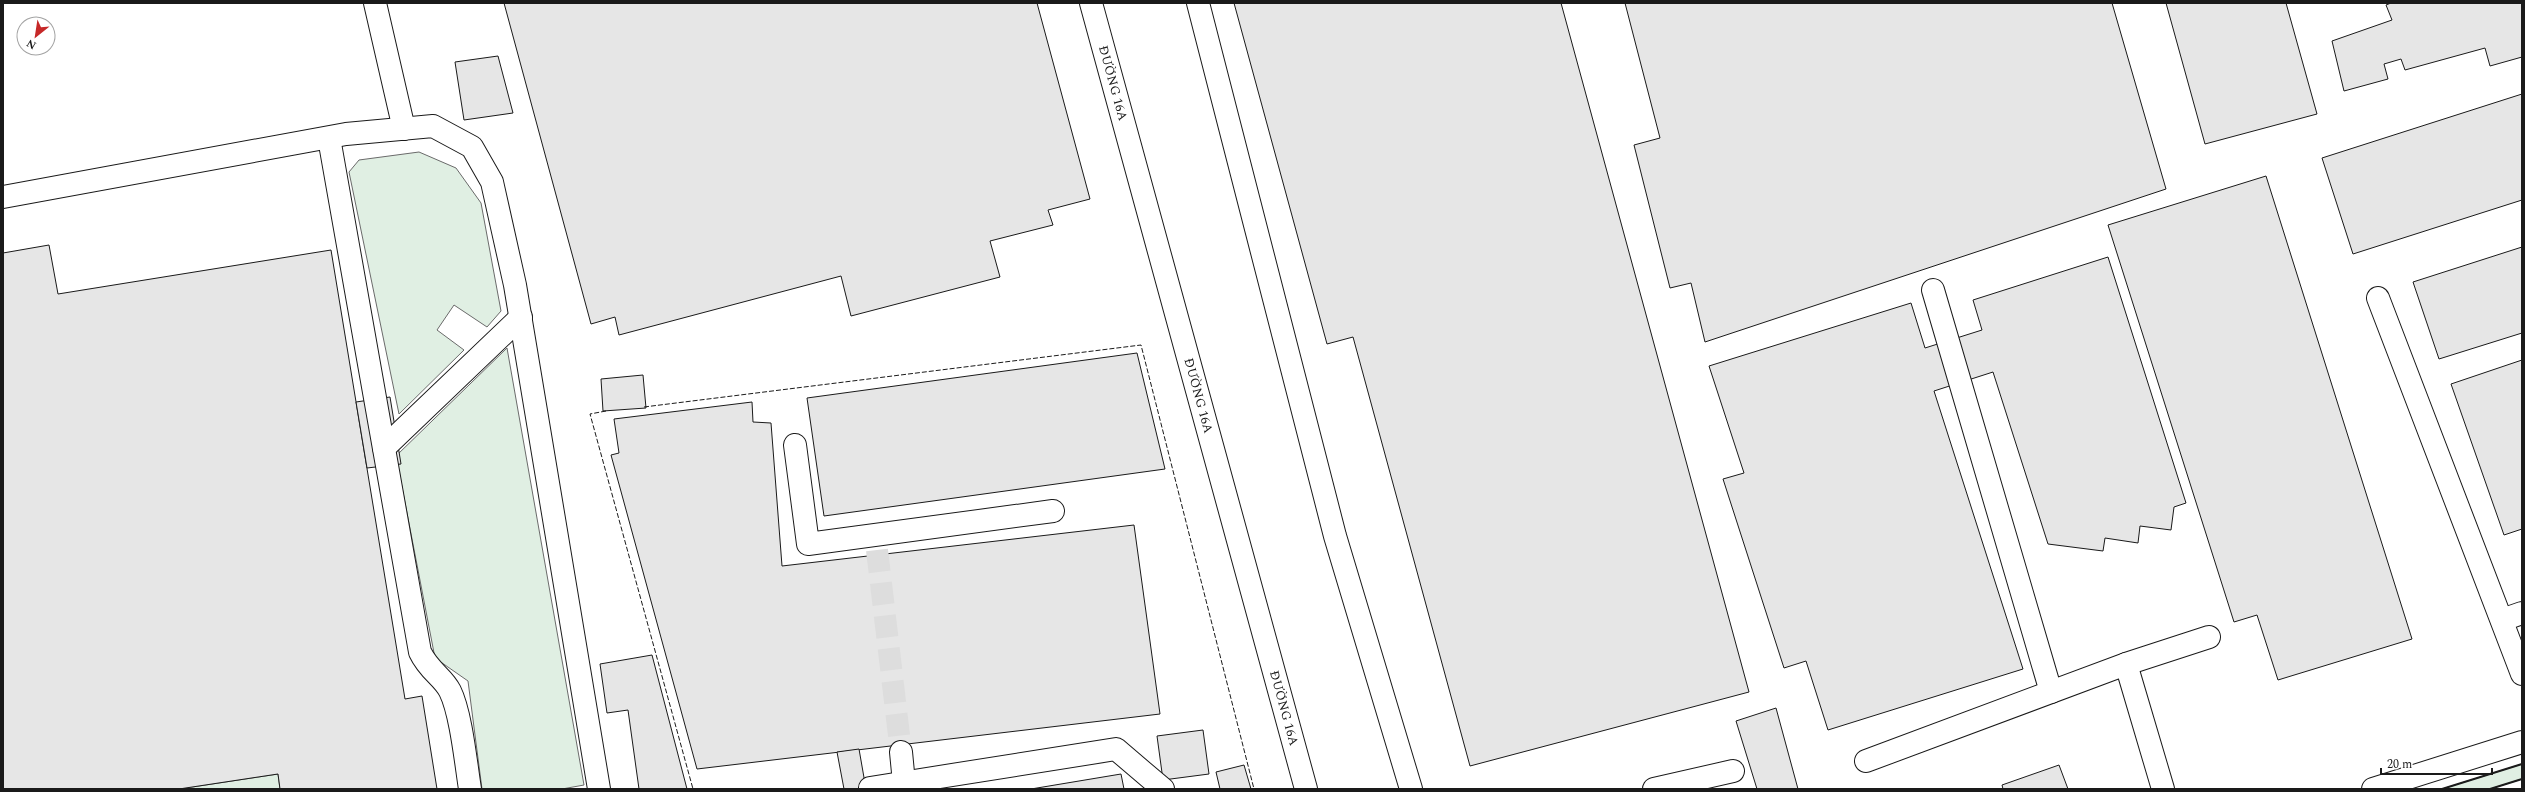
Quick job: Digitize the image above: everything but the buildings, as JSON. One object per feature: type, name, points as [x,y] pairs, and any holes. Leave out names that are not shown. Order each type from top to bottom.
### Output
[{"type":"street","points":[[375,3],[404,129]]},
{"type":"street","name":"ĐƯỜNG 16A","points":[[1090,3],[1306,789]]},
{"type":"street","points":[[1198,3],[1335,536],[1411,789]]},
{"type":"street","points":[[3,197],[329,138],[404,129],[433,126],[472,146],[492,182],[521,316],[600,789]]},
{"type":"street","points":[[329,138],[420,652],[426,665],[450,690],[455,707],[470,789]]},
{"type":"street","points":[[1933,290],[2051,692]]},
{"type":"street","points":[[2378,298],[2522,674]]},
{"type":"street","points":[[384,448],[521,316]]},
{"type":"street","points":[[795,445],[808,544],[876,543],[1053,511]]},
{"type":"street","points":[[2502,620],[2522,613]]},
{"type":"street","points":[[1866,761],[2126,664],[2209,637]]},
{"type":"street","points":[[2126,664],[2163,789]]},
{"type":"street","points":[[2373,789],[2522,742]]},
{"type":"street","points":[[870,788],[1116,749],[1163,789]]},
{"type":"street","points":[[901,752],[904,782]]},
{"type":"street","points":[[1654,789],[1733,771]]},
{"type":"green space","points":[[419,152],[456,168],[481,203],[501,311],[487,327],[454,305],[437,330],[464,350],[399,414],[349,172],[359,160]]},
{"type":"green space","points":[[507,348],[584,785],[562,789],[482,789],[468,681],[435,658],[396,456]]},
{"type":"green space","points":[[2522,764],[2522,779],[2490,789],[2442,789]]},
{"type":"green space","points":[[278,774],[280,789],[179,789]]},
{"type":"tunnel","points":[[877,550],[901,752]]},
{"type":"fence","points":[[644,407],[1141,345],[1254,789]]},
{"type":"fence","points":[[606,411],[590,414],[693,789]]},
{"type":"wall","points":[[2442,789],[2522,764]]},
{"type":"wall","points":[[2490,789],[2522,779]]}]
